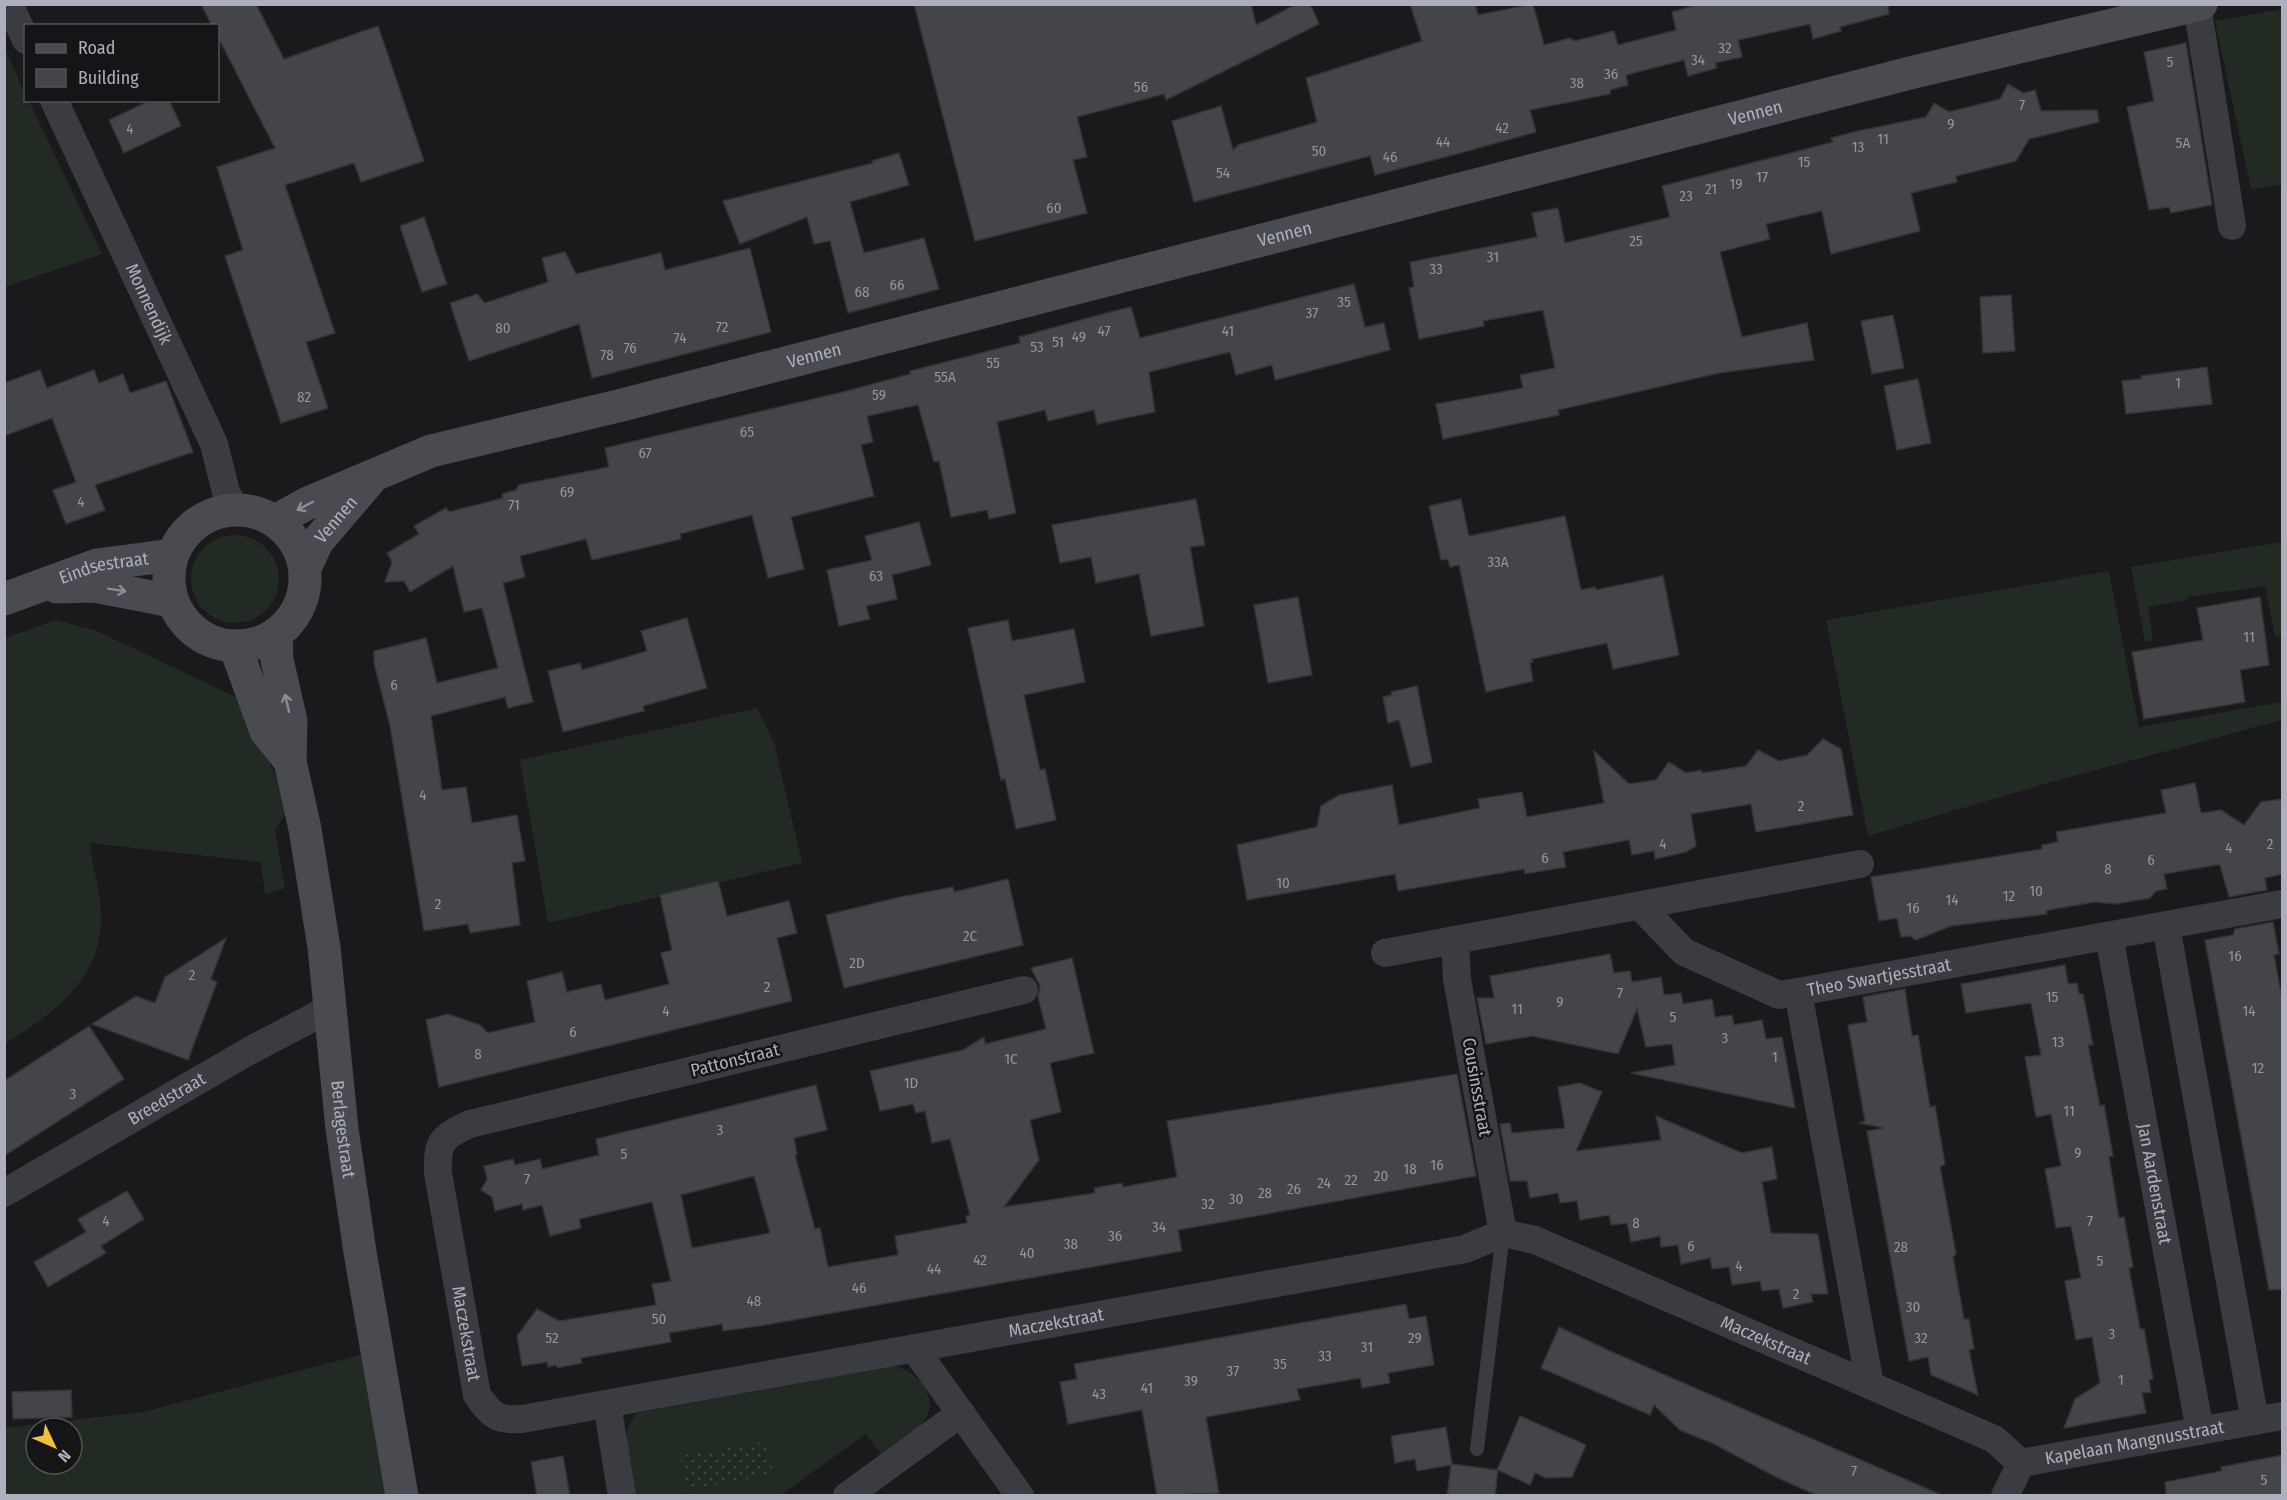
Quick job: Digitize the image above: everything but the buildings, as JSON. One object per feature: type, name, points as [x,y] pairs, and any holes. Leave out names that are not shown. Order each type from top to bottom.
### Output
[{"type":"street","points":[[9,4],[24,36]]},
{"type":"street","name":"Vennen","points":[[275,521],[431,451],[633,402],[1914,72],[2199,5],[2232,226]]},
{"type":"street","name":"Monnendijk","points":[[55,102],[214,444],[226,492],[235,509]]},
{"type":"street","name":"Vennen","points":[[305,568],[317,542],[374,475]]},
{"type":"street","points":[[235,509],[254,511],[275,521],[290,534],[299,549],[305,568],[304,586],[299,604],[290,620],[276,633],[256,643],[235,646],[214,642],[197,633],[182,619],[172,601],[168,578],[172,555],[185,532],[206,517],[235,509]]},
{"type":"street","name":"Eindsestraat","points":[[4,599],[97,565],[172,555]]},
{"type":"street","name":"Eindsestraat","points":[[38,587],[94,586],[172,601]]},
{"type":"street","name":"Berlagestraat","points":[[276,633],[277,660],[291,721],[290,761],[305,829],[324,947],[342,1129],[360,1252],[402,1496]]},
{"type":"street","name":"Berlagestraat","points":[[235,646],[266,732],[290,761]]},
{"type":"street","points":[[1385,953],[1860,864]]},
{"type":"street","name":"Theo Swartjesstraat","points":[[1870,1385],[1798,992],[2283,904]]},
{"type":"street","points":[[1640,906],[1684,952],[1779,995],[1798,992]]},
{"type":"street","points":[[2166,926],[2269,1418]]},
{"type":"street","name":"Jan Aardenstraat","points":[[2109,936],[2200,1431]]},
{"type":"street","name":"Cousinsstraat","points":[[1455,940],[1457,979],[1503,1233]]},
{"type":"street","name":"Pattonstraat","points":[[447,1134],[470,1124],[1024,990]]},
{"type":"street","name":"Breedstraat","points":[[4,1194],[249,1051],[331,1008]]},
{"type":"street","name":"Maczekstraat","points":[[447,1134],[437,1150],[438,1173],[477,1395],[489,1412],[504,1420],[607,1404],[1465,1249],[1503,1233],[1535,1240],[1994,1439],[2021,1463]]},
{"type":"street","points":[[914,1348],[1020,1496]]},
{"type":"street","points":[[607,1404],[622,1496]]},
{"type":"street","points":[[847,1496],[961,1413]]},
{"type":"street","name":"Kapelaan Mangnusstraat","points":[[2006,1496],[2021,1463],[2269,1418]]},
{"type":"lane","points":[[1477,1449],[1503,1233]]},
{"type":"shaded area","points":[[2282,9],[2282,185],[2251,189],[2215,21]]},
{"type":"shaded area","points":[[5,49],[24,92],[24,102],[29,102],[102,254],[5,287]]},
{"type":"shaded area","points":[[226,535],[244,535],[260,542],[272,554],[279,570],[279,588],[272,604],[260,616],[244,623],[226,623],[210,616],[198,604],[191,588],[191,570],[198,554],[210,542]]},
{"type":"shaded area","points":[[2282,542],[2282,636],[2275,637],[2265,586],[2187,597],[2187,600],[2148,607],[2153,640],[2145,642],[2131,567]]},
{"type":"shaded area","points":[[2109,571],[2139,727],[2282,702],[2282,720],[2044,784],[1868,836],[1826,620]]},
{"type":"shaded area","points":[[56,620],[97,631],[240,699],[276,777],[286,813],[275,830],[285,888],[265,895],[261,862],[90,843],[101,916],[99,939],[93,959],[84,977],[72,992],[41,1019],[5,1044],[5,638]]},
{"type":"shaded area","points":[[757,708],[774,743],[802,863],[548,923],[520,760]]},
{"type":"shaded area","points":[[363,1354],[388,1495],[5,1495],[4,1428],[24,1426],[24,1476],[84,1476],[84,1419],[144,1412]]},
{"type":"shaded area","points":[[894,1366],[904,1369],[920,1381],[926,1389],[929,1407],[927,1417],[920,1426],[881,1454],[866,1434],[781,1495],[635,1495],[626,1442],[627,1432],[637,1413]]},
{"type":"shaded area","points":[[768,1441],[773,1474],[687,1491],[680,1456]]}]
